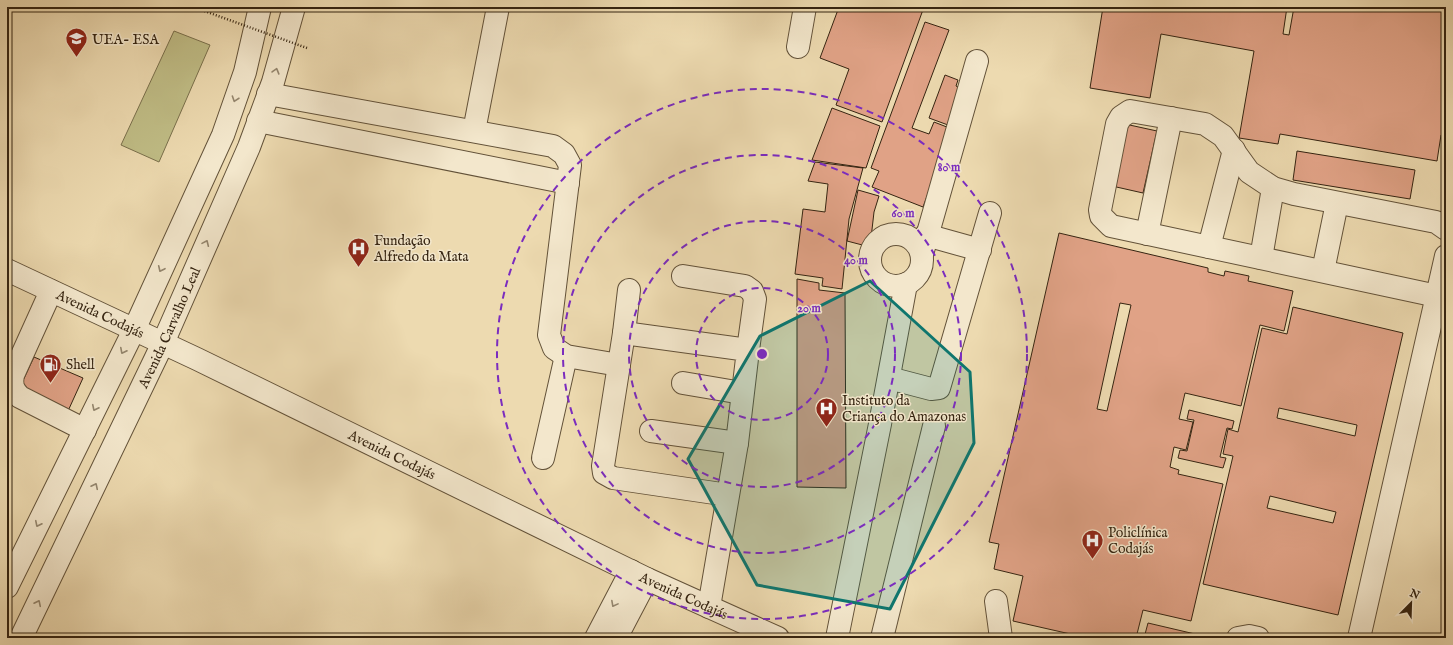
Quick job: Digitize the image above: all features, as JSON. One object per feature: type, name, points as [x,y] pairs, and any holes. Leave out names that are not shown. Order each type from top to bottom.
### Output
[{"type":"street","points":[[7,588],[134,330],[223,135],[245,72],[260,7]]},
{"type":"street","name":"Avenida Carvalho Leal","points":[[21,638],[163,343],[258,121],[268,94],[294,7]]},
{"type":"street","points":[[474,131],[498,7]]},
{"type":"street","points":[[798,47],[805,7]]},
{"type":"street","points":[[977,61],[924,244],[922,263],[919,272],[914,279],[906,284],[889,285],[880,281],[874,274],[870,257],[873,248],[878,241],[886,236],[904,235],[912,239],[918,246],[924,244],[980,250]]},
{"type":"street","points":[[268,94],[553,146],[564,154],[570,165],[549,335],[554,348],[566,356],[619,365]]},
{"type":"street","points":[[1437,296],[1111,226],[1101,216],[1100,210],[1117,124],[1121,117],[1130,111],[1205,124],[1223,136],[1249,172],[1273,188],[1337,203],[1436,222],[1446,229]]},
{"type":"street","points":[[1147,234],[1171,118]]},
{"type":"street","points":[[258,121],[568,183]]},
{"type":"street","points":[[1209,247],[1234,150]]},
{"type":"street","points":[[1261,258],[1273,188]]},
{"type":"street","points":[[1323,271],[1337,203]]},
{"type":"street","points":[[889,378],[931,389],[939,388],[990,213]]},
{"type":"street","points":[[1359,638],[1446,256]]},
{"type":"street","name":"Avenida Codajás","points":[[7,270],[163,343],[639,575],[778,638]]},
{"type":"street","points":[[683,276],[745,286],[752,291],[754,299],[737,443],[709,607]]},
{"type":"street","points":[[837,638],[889,378],[906,284]]},
{"type":"street","points":[[629,290],[624,333],[603,466],[604,473],[613,478],[728,495]]},
{"type":"street","points":[[51,291],[13,375],[12,383],[14,391],[20,397],[85,430]]},
{"type":"street","points":[[624,333],[748,350]]},
{"type":"street","points":[[543,458],[566,356]]},
{"type":"street","points":[[683,383],[742,393]]},
{"type":"street","points":[[882,638],[934,426]]},
{"type":"street","points":[[651,431],[737,443]]},
{"type":"street","points":[[596,638],[639,575]]},
{"type":"street","points":[[616,638],[639,575]]},
{"type":"street","points":[[996,601],[1001,638]]},
{"type":"street","points":[[1238,638],[1249,636],[1258,638]]},
{"type":"path","points":[[196,8],[307,48]]},
{"type":"highlighted area","points":[[870,281],[970,372],[974,443],[890,609],[757,585],[688,459],[760,336]]},
{"type":"shaded area","points":[[174,31],[210,45],[159,162],[121,145]]},
{"type":"building","points":[[839,7],[924,7],[882,122],[836,105],[849,69],[820,58]]},
{"type":"building","points":[[1103,7],[1287,7],[1283,34],[1289,35],[1294,7],[1446,7],[1446,135],[1441,135],[1437,161],[1280,134],[1278,144],[1239,138],[1254,51],[1161,34],[1150,98],[1090,88]]},
{"type":"building","points":[[925,22],[949,30],[912,128],[929,134],[934,122],[952,129],[923,207],[872,187],[879,171],[871,168]]},
{"type":"building","points":[[945,75],[958,80],[956,86],[962,89],[948,125],[929,118]]},
{"type":"building","points":[[832,108],[880,126],[866,168],[812,160]]},
{"type":"building","points":[[1125,124],[1157,131],[1143,193],[1112,186]]},
{"type":"building","points":[[1297,151],[1415,170],[1410,199],[1293,180]]},
{"type":"building","points":[[815,162],[863,168],[849,219],[842,289],[822,286],[823,278],[795,274],[803,209],[825,212],[828,184],[808,181]]},
{"type":"building","points":[[858,190],[879,196],[874,212],[870,247],[847,241]]},
{"type":"building","points":[[1059,233],[1208,268],[1208,272],[1224,276],[1225,271],[1249,276],[1248,281],[1293,291],[1284,331],[1260,325],[1241,406],[1185,393],[1179,419],[1193,422],[1186,450],[1174,447],[1170,467],[1179,470],[1178,474],[1223,484],[1191,621],[1143,610],[1136,638],[1088,638],[1013,621],[1023,576],[994,569],[999,544],[989,542]],"holes":[[[1120,303],[1131,305],[1107,411],[1097,409]]]},
{"type":"building","points":[[797,279],[819,283],[819,290],[845,293],[846,488],[797,487]]},
{"type":"building","points":[[1293,307],[1403,333],[1338,615],[1203,584],[1233,456],[1223,454],[1228,429],[1238,432],[1262,328],[1287,334]],"holes":[[[1279,408],[1357,425],[1355,436],[1277,418]],[[1270,496],[1336,512],[1333,523],[1267,508]]]},
{"type":"building","name":"Shell","points":[[34,357],[83,378],[68,411],[19,389]]},
{"type":"building","points":[[1189,410],[1234,421],[1232,429],[1227,428],[1220,457],[1226,458],[1223,468],[1178,458],[1180,450],[1187,451],[1194,420],[1187,419]]},
{"type":"building","points":[[1148,623],[1195,634],[1194,638],[1144,638]]},
{"type":"place","name":"UEA- ESA","points":[[76,58]]},
{"type":"place","name":"Fundação Alfredo da Mata","points":[[359,268]]},
{"type":"place","name":"Shell","points":[[51,384]]},
{"type":"place","name":"Instituto da Criança do Amazonas","points":[[827,428]]},
{"type":"place","name":"Policlínica Codajás","points":[[1093,560]]}]
